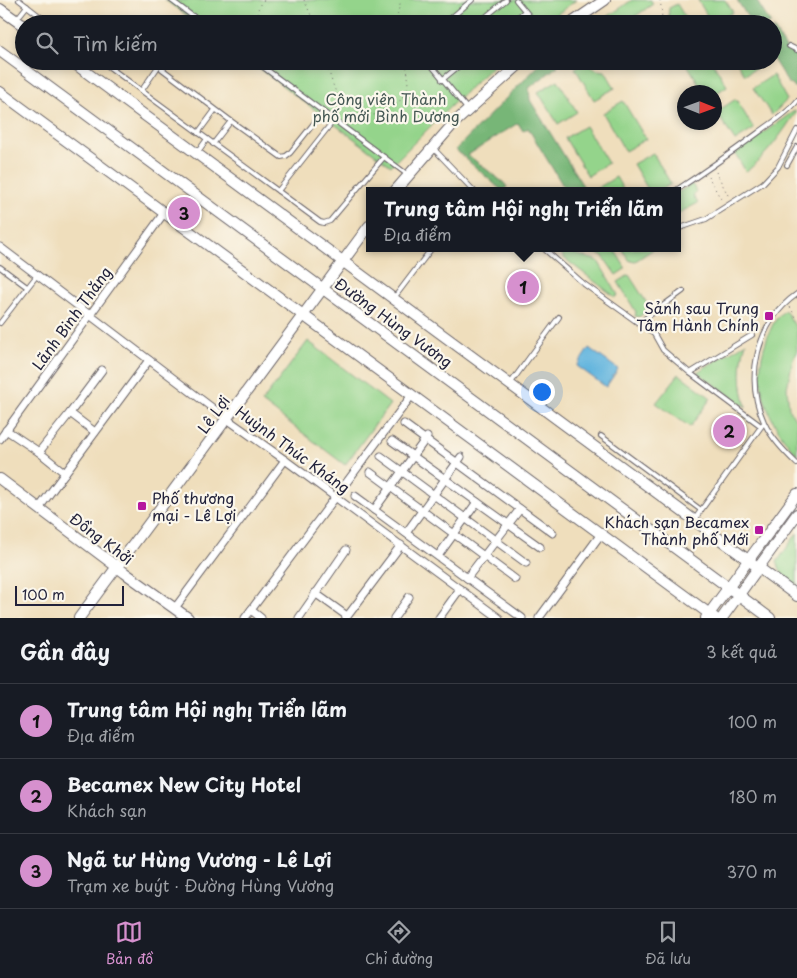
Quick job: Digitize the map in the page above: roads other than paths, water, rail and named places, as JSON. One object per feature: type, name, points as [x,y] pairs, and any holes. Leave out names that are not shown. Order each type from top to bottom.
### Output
[{"type":"main road","points":[[583,15],[605,0]]},
{"type":"main road","points":[[0,9],[15,20]]},
{"type":"main road","name":"Đường Hùng Vương","points":[[0,51],[15,62]]},
{"type":"main road","name":"Đường Hùng Vương","points":[[26,70],[770,618]]},
{"type":"main road","name":"Đường Hùng Vương","points":[[83,70],[797,596]]},
{"type":"main road","points":[[399,187],[454,123],[513,70]]},
{"type":"main road","points":[[0,92],[710,616],[728,587],[797,494]]},
{"type":"main road","name":"Lê Lợi","points":[[79,618],[118,568],[366,230]]},
{"type":"main road","name":"Đồng Khởi","points":[[0,479],[188,618]]},
{"type":"main road","points":[[722,618],[797,514]]},
{"type":"street","name":"Lãnh Binh Thăng","points":[[0,439],[164,213]]},
{"type":"street","name":"Huỳnh Thúc Kháng","points":[[0,247],[227,419],[499,618]]},
{"type":"street","points":[[39,508],[149,360]]},
{"type":"street","points":[[39,452],[102,370]]},
{"type":"street","points":[[245,618],[412,395]]},
{"type":"street","points":[[70,412],[95,432]]},
{"type":"street","points":[[404,424],[459,460],[553,533]]},
{"type":"street","points":[[6,430],[39,452],[65,473]]},
{"type":"street","points":[[374,510],[426,438]]},
{"type":"street","points":[[392,441],[540,547]]},
{"type":"street","points":[[381,456],[526,563]]},
{"type":"street","points":[[175,608],[285,460]]},
{"type":"street","points":[[406,533],[459,460]]},
{"type":"street","points":[[370,472],[515,579]]},
{"type":"street","points":[[355,496],[522,618]]},
{"type":"street","points":[[438,556],[477,502]]},
{"type":"street","points":[[467,578],[520,509]]},
{"type":"street","points":[[539,618],[601,534]]},
{"type":"street","points":[[316,593],[347,617],[401,545]]},
{"type":"street","points":[[299,618],[346,550]]},
{"type":"street","points":[[439,618],[460,589]]},
{"type":"street","points":[[394,618],[409,597]]},
{"type":"street","points":[[251,610],[261,618]]},
{"type":"lane","points":[[18,0],[38,15]]},
{"type":"lane","points":[[171,0],[192,15]]},
{"type":"lane","points":[[454,15],[472,0]]},
{"type":"lane","points":[[488,15],[506,0]]},
{"type":"lane","points":[[516,0],[528,15]]},
{"type":"lane","points":[[24,15],[27,6]]},
{"type":"lane","points":[[520,15],[525,11]]},
{"type":"lane","points":[[788,46],[797,50]]},
{"type":"lane","points":[[114,70],[320,222],[324,223],[333,218],[384,157]]},
{"type":"lane","points":[[142,90],[156,70]]},
{"type":"lane","points":[[163,70],[231,122],[281,157],[290,153],[323,112]]},
{"type":"lane","points":[[267,70],[408,175]]},
{"type":"lane","points":[[435,70],[469,110]]},
{"type":"lane","points":[[442,80],[454,70]]},
{"type":"lane","points":[[681,187],[777,119],[797,101]]},
{"type":"lane","points":[[198,132],[215,110]]},
{"type":"lane","points":[[278,190],[334,120]]},
{"type":"lane","points":[[213,144],[231,122]]},
{"type":"lane","points":[[681,228],[706,219],[762,182],[778,167],[797,130]]},
{"type":"lane","points":[[196,154],[207,139]]},
{"type":"lane","points":[[787,165],[797,147]]},
{"type":"lane","points":[[433,148],[470,187]]},
{"type":"lane","points":[[394,299],[429,252]]},
{"type":"lane","points":[[548,252],[584,284],[654,334],[664,350],[690,373],[763,424],[784,452],[797,464]]},
{"type":"lane","points":[[0,267],[27,287]]},
{"type":"lane","points":[[0,323],[38,274]]},
{"type":"lane","points":[[639,323],[683,291]]},
{"type":"lane","points":[[763,424],[754,382],[758,351],[770,322],[780,308],[797,294]]},
{"type":"lane","points":[[510,384],[559,317]]},
{"type":"lane","points":[[690,373],[752,334]]},
{"type":"lane","points":[[694,520],[763,424]]},
{"type":"lane","points":[[601,436],[701,510]]},
{"type":"lane","points":[[647,485],[655,476]]},
{"type":"water","points":[[589,348],[618,369],[606,387],[577,366]]},
{"type":"place","name":"Ngã tư Hùng Vương - Lê Lợi","points":[[184,213]]},
{"type":"place","name":"Trung tâm Hội nghị Triển lãm","points":[[523,287]]},
{"type":"place","name":"Sảnh sau Trung Tâm Hành Chính","points":[[769,316]]},
{"type":"place","name":"Becamex New City Hotel","points":[[729,431]]},
{"type":"place","name":"Phố thương mại - Lê Lợi","points":[[142,506]]},
{"type":"place","name":"Khách sạn Becamex Thành phố Mới","points":[[759,530]]},
{"type":"park label","name":"Công viên Thành phố mới Bình Dương","points":[[386,106]]}]
